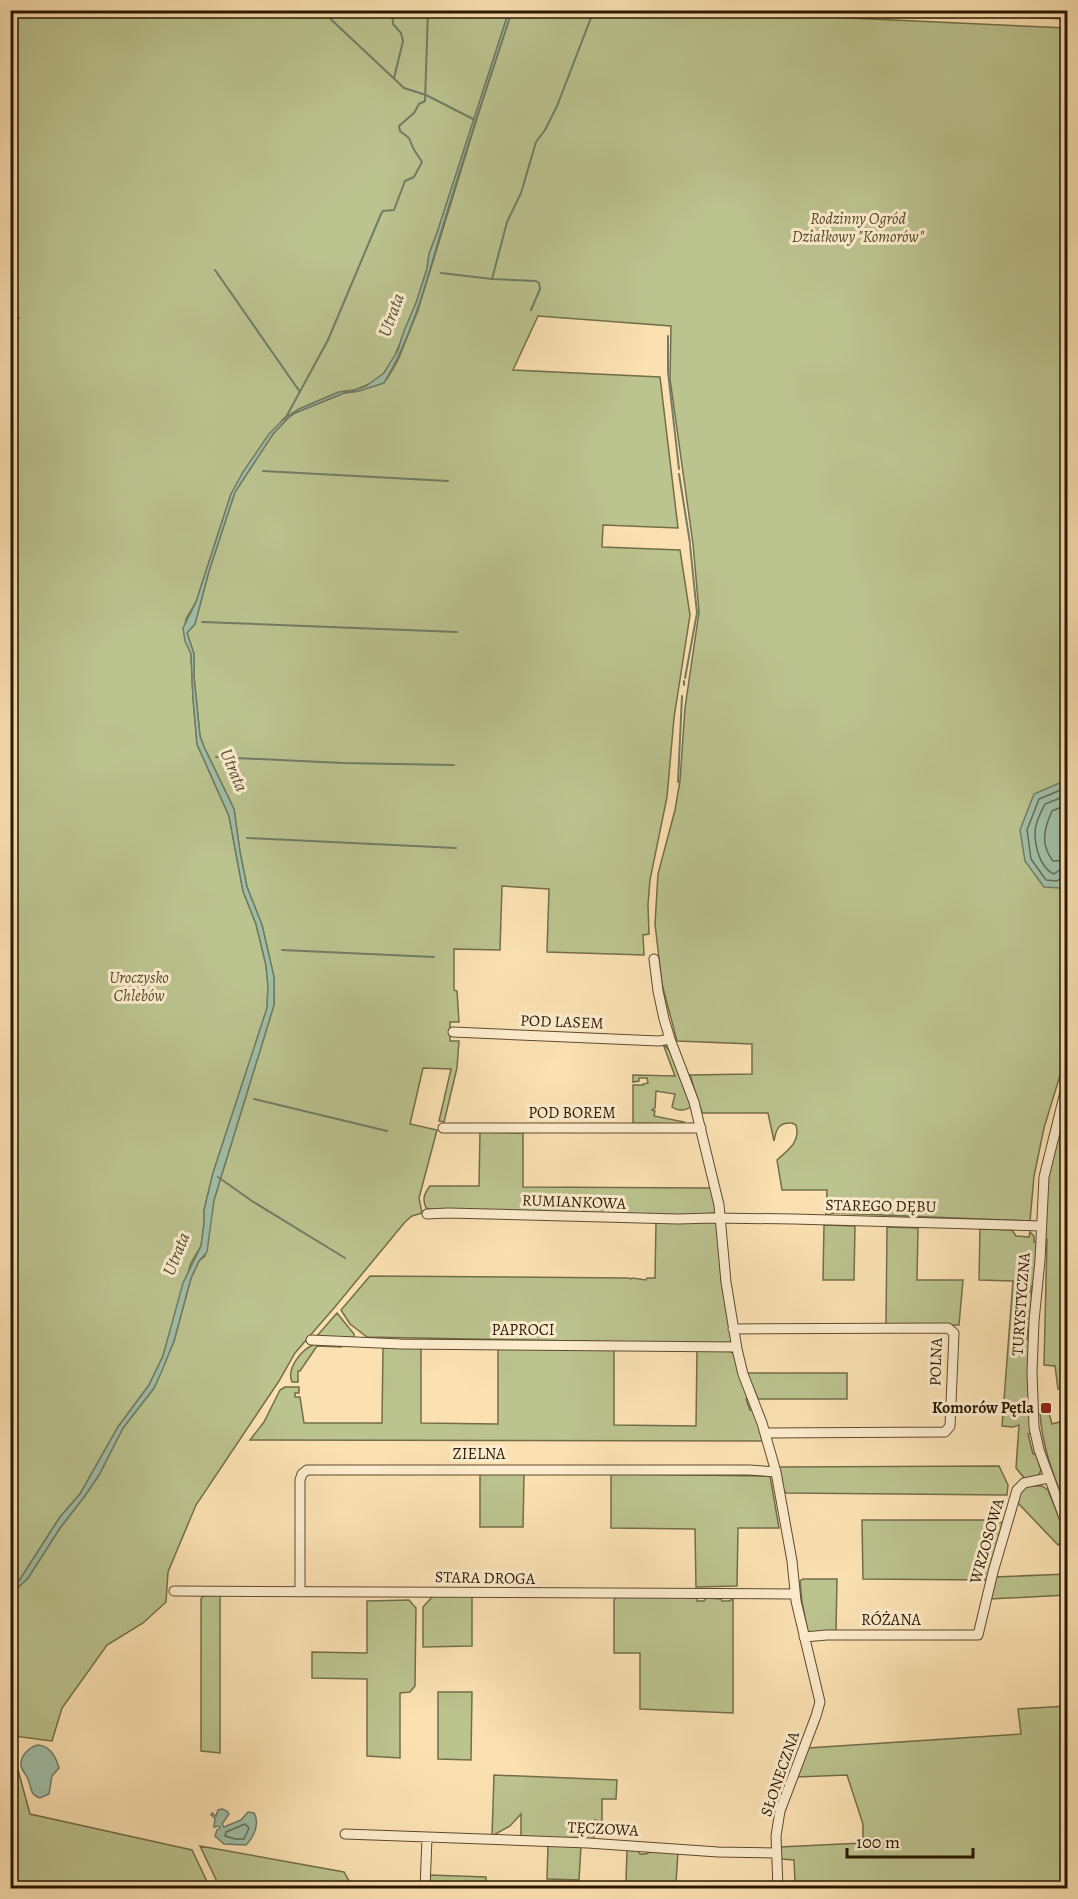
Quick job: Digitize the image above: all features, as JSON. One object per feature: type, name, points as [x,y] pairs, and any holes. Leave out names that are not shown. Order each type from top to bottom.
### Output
[{"type":"street","points":[[654,959],[658,991],[670,1039],[694,1102],[701,1128],[720,1218],[726,1282],[736,1347],[776,1472],[804,1637]]},
{"type":"street","name":"POD LASEM","points":[[453,1032],[659,1041],[670,1039]]},
{"type":"street","name":"TURYSTYCZNA","points":[[1068,1080],[1046,1167],[1032,1387],[1035,1434],[1048,1478],[1068,1528]]},
{"type":"street","name":"POD BOREM","points":[[442,1128],[701,1128]]},
{"type":"street","name":"RUMIANKOWA","points":[[427,1214],[720,1218]]},
{"type":"street","name":"STAREGO DĘBU","points":[[720,1218],[1041,1226]]},
{"type":"street","name":"POLNA","points":[[733,1329],[948,1328],[954,1333],[950,1426],[945,1432],[765,1433]]},
{"type":"street","name":"PAPROCI","points":[[310,1340],[401,1344],[736,1347]]},
{"type":"street","name":"ZIELNA","points":[[300,1592],[300,1480],[302,1474],[307,1470],[749,1470],[776,1472]]},
{"type":"street","name":"WRZOSOWA","points":[[978,1635],[993,1572],[1020,1485],[1048,1478]]},
{"type":"street","name":"STARA DROGA","points":[[174,1591],[795,1594]]},
{"type":"street","name":"RÓŻANA","points":[[804,1637],[978,1635]]},
{"type":"street","name":"SŁONECZNA","points":[[778,1888],[776,1832],[781,1807],[819,1706],[819,1696],[804,1637]]},
{"type":"street","name":"TĘCZOWA","points":[[345,1834],[776,1853]]},
{"type":"street","points":[[425,1888],[427,1838]]},
{"type":"green space","points":[[872,10],[1067,10],[1067,19],[872,11]]},
{"type":"green space","name":"Uroczysko Chlebów","points":[[10,11],[509,11],[429,254],[427,269],[416,303],[394,358],[384,373],[374,382],[355,390],[339,392],[299,409],[283,419],[231,494],[196,602],[186,619],[184,633],[191,654],[197,744],[229,816],[243,891],[256,924],[266,965],[267,1009],[213,1173],[204,1210],[201,1246],[191,1263],[163,1356],[149,1385],[118,1427],[80,1494],[60,1517],[19,1581],[11,1587]]},
{"type":"green space","name":"Rodzinny Ogród Działkowy \"Komorów\"","points":[[512,11],[696,11],[1067,28],[1068,1049],[1044,1128],[1034,1176],[1030,1221],[831,1213],[826,1215],[827,1190],[782,1190],[777,1160],[795,1141],[796,1125],[788,1123],[781,1125],[774,1141],[768,1113],[702,1113],[690,1075],[752,1074],[752,1044],[677,1041],[662,984],[655,924],[658,874],[675,810],[680,781],[685,708],[699,612],[693,544],[670,379],[671,326],[538,316],[513,370],[660,377],[678,528],[603,525],[602,547],[680,550],[690,615],[674,718],[667,797],[650,880],[649,934],[643,935],[644,955],[547,952],[549,889],[502,886],[500,950],[454,949],[454,990],[457,991],[459,1022],[450,1022],[450,1041],[459,1041],[457,1068],[444,1122],[439,1121],[451,1069],[423,1068],[410,1124],[437,1130],[419,1198],[422,1213],[412,1216],[405,1222],[295,1353],[279,1381],[196,1505],[168,1572],[166,1602],[143,1623],[107,1645],[62,1708],[52,1741],[14,1736],[11,1744],[11,1594],[28,1578],[60,1528],[99,1475],[123,1428],[154,1388],[174,1341],[191,1278],[199,1261],[205,1256],[214,1200],[274,1005],[274,977],[262,925],[247,887],[234,809],[200,736],[194,654],[187,633],[195,624],[209,571],[235,492],[273,434],[295,413],[387,379],[398,360],[418,310]]},
{"type":"green space","points":[[663,1044],[670,1051],[692,1106],[684,1110],[677,1110],[672,1107],[675,1094],[656,1091],[655,1108],[652,1110],[655,1111],[654,1116],[684,1122],[683,1124],[633,1123],[633,1085],[648,1083],[647,1078],[639,1078],[639,1081],[633,1082],[633,1075],[675,1076]]},
{"type":"green space","points":[[1067,1090],[1067,1391],[1065,1388],[1058,1389],[1055,1366],[1044,1365],[1047,1239],[1044,1238],[1047,1177]]},
{"type":"green space","points":[[480,1132],[523,1133],[523,1187],[711,1188],[716,1210],[714,1213],[686,1216],[426,1208],[424,1197],[430,1186],[479,1186]]},
{"type":"green space","points":[[713,1221],[718,1223],[721,1279],[732,1344],[367,1337],[350,1324],[341,1310],[370,1276],[646,1280],[655,1278],[656,1222]]},
{"type":"green space","points":[[824,1225],[855,1226],[854,1280],[823,1280]]},
{"type":"green space","points":[[887,1227],[918,1228],[917,1280],[963,1280],[959,1325],[886,1325]]},
{"type":"green space","points":[[980,1229],[1012,1230],[1016,1236],[1029,1237],[1030,1232],[1034,1236],[1034,1242],[1037,1243],[1035,1287],[1031,1286],[1031,1293],[1034,1294],[1031,1319],[1016,1318],[1014,1339],[1027,1340],[1028,1322],[1031,1323],[1032,1433],[1028,1434],[1033,1454],[1036,1454],[1041,1470],[1038,1477],[1025,1479],[1016,1468],[1019,1425],[1002,1426],[1013,1281],[979,1280]]},
{"type":"green space","points":[[337,1313],[354,1334],[354,1338],[316,1337]]},
{"type":"green space","points":[[315,1344],[341,1344],[341,1347],[317,1346],[298,1371],[298,1382],[292,1382],[291,1371],[296,1360],[305,1350]]},
{"type":"green space","points":[[383,1347],[421,1347],[421,1423],[498,1424],[498,1348],[614,1348],[614,1425],[696,1426],[697,1349],[727,1350],[735,1354],[749,1397],[746,1399],[750,1410],[753,1409],[763,1441],[250,1440],[264,1422],[280,1390],[285,1387],[299,1387],[299,1393],[295,1393],[295,1397],[300,1397],[304,1423],[382,1423]]},
{"type":"green space","points":[[747,1373],[847,1373],[847,1399],[758,1399]]},
{"type":"green space","points":[[1049,1407],[1052,1412],[1049,1413],[1052,1424],[1067,1420],[1067,1511],[1043,1439],[1040,1413]]},
{"type":"green space","points":[[999,1466],[1008,1485],[1007,1495],[787,1493],[784,1492],[779,1467]]},
{"type":"green space","points":[[480,1473],[524,1474],[523,1527],[480,1527]]},
{"type":"green space","points":[[611,1474],[770,1476],[779,1528],[738,1528],[737,1586],[696,1587],[695,1529],[611,1528]]},
{"type":"green space","points":[[1028,1486],[1042,1486],[1048,1490],[1067,1537],[1058,1545],[1016,1501],[1018,1492]]},
{"type":"green space","points":[[862,1520],[1000,1520],[1002,1524],[989,1580],[863,1579]]},
{"type":"green space","points":[[1067,1574],[1067,1595],[990,1599],[995,1577]]},
{"type":"green space","points":[[803,1579],[837,1579],[836,1632],[808,1633],[800,1581]]},
{"type":"green space","points":[[220,1595],[220,1753],[201,1751],[201,1599],[203,1596]]},
{"type":"green space","points":[[434,1595],[472,1596],[472,1646],[423,1647],[423,1607]]},
{"type":"green space","points":[[616,1597],[687,1597],[697,1598],[697,1601],[704,1601],[706,1598],[722,1601],[733,1599],[733,1713],[640,1709],[640,1653],[614,1653],[614,1600]]},
{"type":"green space","points":[[409,1600],[416,1608],[415,1686],[410,1692],[400,1693],[400,1758],[367,1756],[367,1679],[312,1678],[312,1652],[367,1653],[367,1601]]},
{"type":"green space","points":[[438,1692],[472,1692],[471,1760],[438,1759]]},
{"type":"green space","points":[[1067,1706],[1067,1888],[784,1888],[783,1883],[795,1882],[794,1860],[781,1859],[780,1847],[863,1843],[863,1824],[847,1775],[797,1777],[808,1748],[1021,1734],[1018,1709]]},
{"type":"green space","points":[[11,1744],[30,1814],[192,1850],[210,1888],[11,1888]]},
{"type":"green space","points":[[494,1775],[617,1780],[616,1799],[602,1799],[602,1822],[595,1820],[593,1840],[521,1837],[521,1814],[510,1826],[492,1836]]},
{"type":"green space","points":[[548,1845],[581,1846],[579,1880],[547,1879]]},
{"type":"green space","points":[[200,1846],[344,1872],[353,1888],[220,1888]]},
{"type":"green space","points":[[627,1850],[638,1850],[640,1854],[651,1851],[678,1852],[676,1883],[626,1882]]},
{"type":"green space","points":[[429,1875],[486,1877],[486,1888],[429,1888]]},
{"type":"water","points":[[509,11],[512,11],[425,286],[394,365],[384,383],[344,393],[295,413],[273,434],[235,492],[209,571],[195,624],[187,633],[194,654],[200,736],[234,809],[247,887],[262,925],[274,977],[274,1005],[214,1200],[207,1252],[199,1261],[191,1278],[174,1341],[161,1373],[154,1388],[123,1428],[99,1475],[60,1528],[28,1578],[11,1594],[11,1587],[19,1581],[60,1517],[80,1494],[118,1427],[149,1385],[163,1356],[183,1283],[201,1246],[204,1210],[213,1173],[267,1008],[266,965],[256,924],[243,891],[229,816],[197,744],[191,654],[185,641],[183,628],[196,602],[231,494],[269,434],[286,417],[299,409],[339,392],[366,386],[384,373],[398,350],[416,303],[427,269],[429,254]]},
{"type":"water","points":[[1064,781],[1068,782],[1067,879],[1061,888],[1044,887],[1025,861],[1020,830],[1034,794]]},
{"type":"water","points":[[38,1745],[46,1747],[52,1753],[59,1768],[52,1776],[49,1794],[40,1798],[32,1793],[21,1766],[26,1752]]},
{"type":"water","points":[[222,1809],[229,1814],[222,1824],[224,1827],[241,1820],[248,1812],[254,1813],[255,1830],[246,1845],[224,1844],[215,1836],[220,1828],[219,1826],[214,1827],[215,1818],[211,1815],[212,1813],[216,1816],[218,1810]]},
{"type":"waterway","points":[[321,10],[404,88],[426,95],[473,119]]},
{"type":"waterway","points":[[392,10],[393,24],[401,33],[403,41],[394,78]]},
{"type":"waterway","points":[[285,419],[328,340],[381,214],[383,211],[394,210],[405,181],[414,177],[422,162],[409,138],[400,131],[399,126],[414,113],[419,104],[425,101],[428,10]]},
{"type":"waterway","points":[[492,279],[507,222],[521,193],[536,142],[557,106],[594,10]]},
{"type":"waterway","points":[[215,270],[300,392]]},
{"type":"waterway","points":[[441,273],[536,281],[540,289],[531,310]]},
{"type":"waterway","points":[[10,317],[19,318]]},
{"type":"waterway","points":[[668,336],[668,372],[679,469]]},
{"type":"waterway","points":[[263,471],[448,481]]},
{"type":"waterway","points":[[679,474],[690,543]]},
{"type":"waterway","points":[[685,678],[697,613],[690,545]]},
{"type":"waterway","points":[[202,622],[457,632]]},
{"type":"waterway","points":[[678,782],[682,696]]},
{"type":"waterway","name":"Utrata","points":[[216,757],[454,765]]},
{"type":"waterway","points":[[247,838],[456,848]]},
{"type":"waterway","points":[[282,950],[434,957]]},
{"type":"waterway","points":[[254,1099],[387,1131]]},
{"type":"waterway","points":[[218,1177],[252,1201],[345,1258]]},
{"type":"place","name":"Komorów Pętla","points":[[1046,1408]]}]
